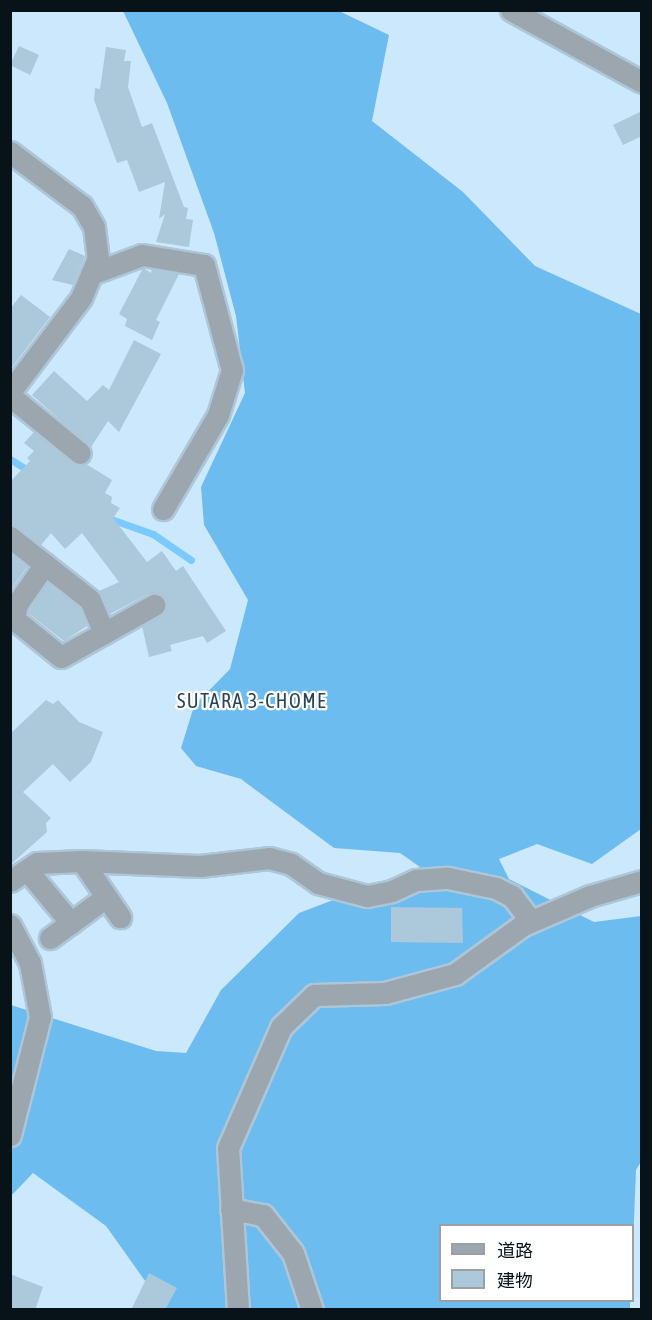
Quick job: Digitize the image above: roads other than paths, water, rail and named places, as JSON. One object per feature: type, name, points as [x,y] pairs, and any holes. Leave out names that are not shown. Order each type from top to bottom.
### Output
[{"type":"street","points":[[511,10],[642,82]]},
{"type":"street","points":[[10,152],[82,206],[94,226],[98,258],[81,298],[10,394],[80,453]]},
{"type":"street","points":[[91,274],[142,255],[204,265],[232,370],[218,415],[163,509]]},
{"type":"street","points":[[10,537],[90,600],[104,633]]},
{"type":"street","points":[[45,564],[17,604],[14,619],[61,657],[154,605]]},
{"type":"street","points":[[71,923],[19,875],[37,863],[82,861],[200,866],[269,858],[291,864],[318,883],[367,896],[416,880],[448,878],[496,888],[512,896],[531,921]]},
{"type":"street","points":[[82,861],[120,917]]},
{"type":"street","points":[[238,1310],[228,1148],[281,1027],[314,995],[385,993],[455,975],[531,921],[590,896],[642,881]]},
{"type":"street","points":[[50,938],[106,897]]},
{"type":"street","points":[[10,925],[30,963],[40,1017],[10,1135]]},
{"type":"street","points":[[231,1209],[263,1215],[293,1252],[312,1310]]},
{"type":"waterway","points":[[10,459],[29,471]]},
{"type":"waterway","points":[[108,518],[153,534],[191,560]]},
{"type":"district","name":"SUTARA 3-CHOME","points":[[252,700]]}]
